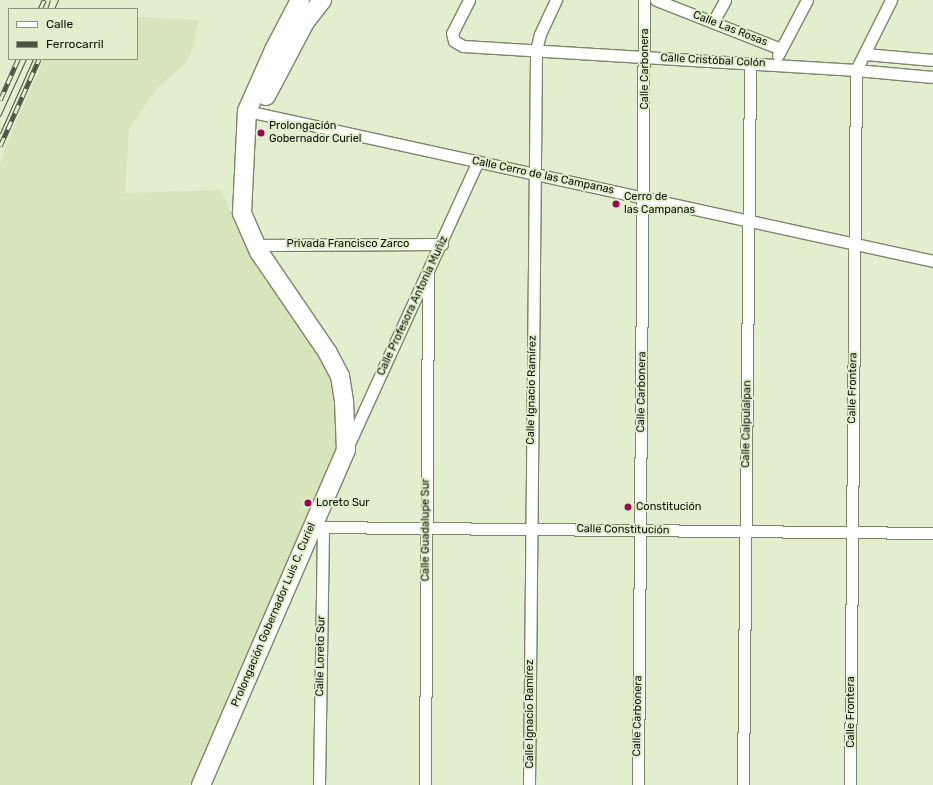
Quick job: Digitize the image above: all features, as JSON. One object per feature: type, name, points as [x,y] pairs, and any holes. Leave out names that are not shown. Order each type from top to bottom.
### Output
[{"type":"main road","name":"Prolongación Gobernador Luis C. Curiel","points":[[252,112],[305,22],[322,0]]},
{"type":"main road","name":"Prolongación Gobernador Luis C. Curiel","points":[[201,785],[318,527],[346,450],[344,401],[340,376],[328,353],[255,245],[242,213],[245,138],[252,112],[299,1]]},
{"type":"street","name":"Calle Cristóbal Colón","points":[[469,0],[452,33],[454,40],[463,46],[773,64],[933,77]]},
{"type":"street","name":"Calle Ignacio Ramírez","points":[[529,785],[536,50],[540,34],[556,0]]},
{"type":"street","name":"Calle Carbonera","points":[[638,785],[644,198],[644,0]]},
{"type":"street","name":"Calle Las Rosas","points":[[656,0],[781,49]]},
{"type":"street","points":[[713,22],[724,0]]},
{"type":"street","points":[[773,64],[807,0]]},
{"type":"street","name":"Calle Frontera","points":[[850,785],[856,70],[891,0]]},
{"type":"street","points":[[865,54],[933,60]]},
{"type":"street","name":"Calle Calpulalpan","points":[[743,785],[750,63]]},
{"type":"street","name":"Calle Cerro de las Campanas","points":[[252,112],[933,261]]},
{"type":"street","name":"Calle Profesora Antonia Muñiz","points":[[346,450],[428,275],[478,161]]},
{"type":"street","name":"Privada Francisco Zarco","points":[[255,245],[442,244]]},
{"type":"street","name":"Calle Guadalupe Sur","points":[[425,785],[428,275]]},
{"type":"street","name":"Calle Constitución","points":[[318,527],[933,533]]},
{"type":"street","name":"Calle Loreto Sur","points":[[318,527],[319,785]]},
{"type":"shaded area","points":[[138,17],[198,20],[193,48],[185,63],[157,88],[129,129],[125,193],[221,190],[250,257],[320,358],[330,378],[336,397],[339,425],[334,459],[190,785],[0,785],[0,164],[6,145],[44,60],[138,60]]},
{"type":"tram line","points":[[47,8],[50,0]]},
{"type":"tram line","points":[[54,8],[58,0]]},
{"type":"tram line","points":[[0,116],[26,60]]},
{"type":"tram line","points":[[0,133],[33,60]]},
{"type":"railway","points":[[40,8],[44,0]]},
{"type":"railway","points":[[0,100],[18,60]]},
{"type":"railway","points":[[0,146],[39,60]]},
{"type":"place","name":"Prolongación Gobernador Curiel","points":[[261,133]]},
{"type":"place","name":"Cerro de las Campanas","points":[[616,204]]},
{"type":"place","name":"Loreto Sur","points":[[308,503]]},
{"type":"place","name":"Constitución","points":[[628,507]]}]
